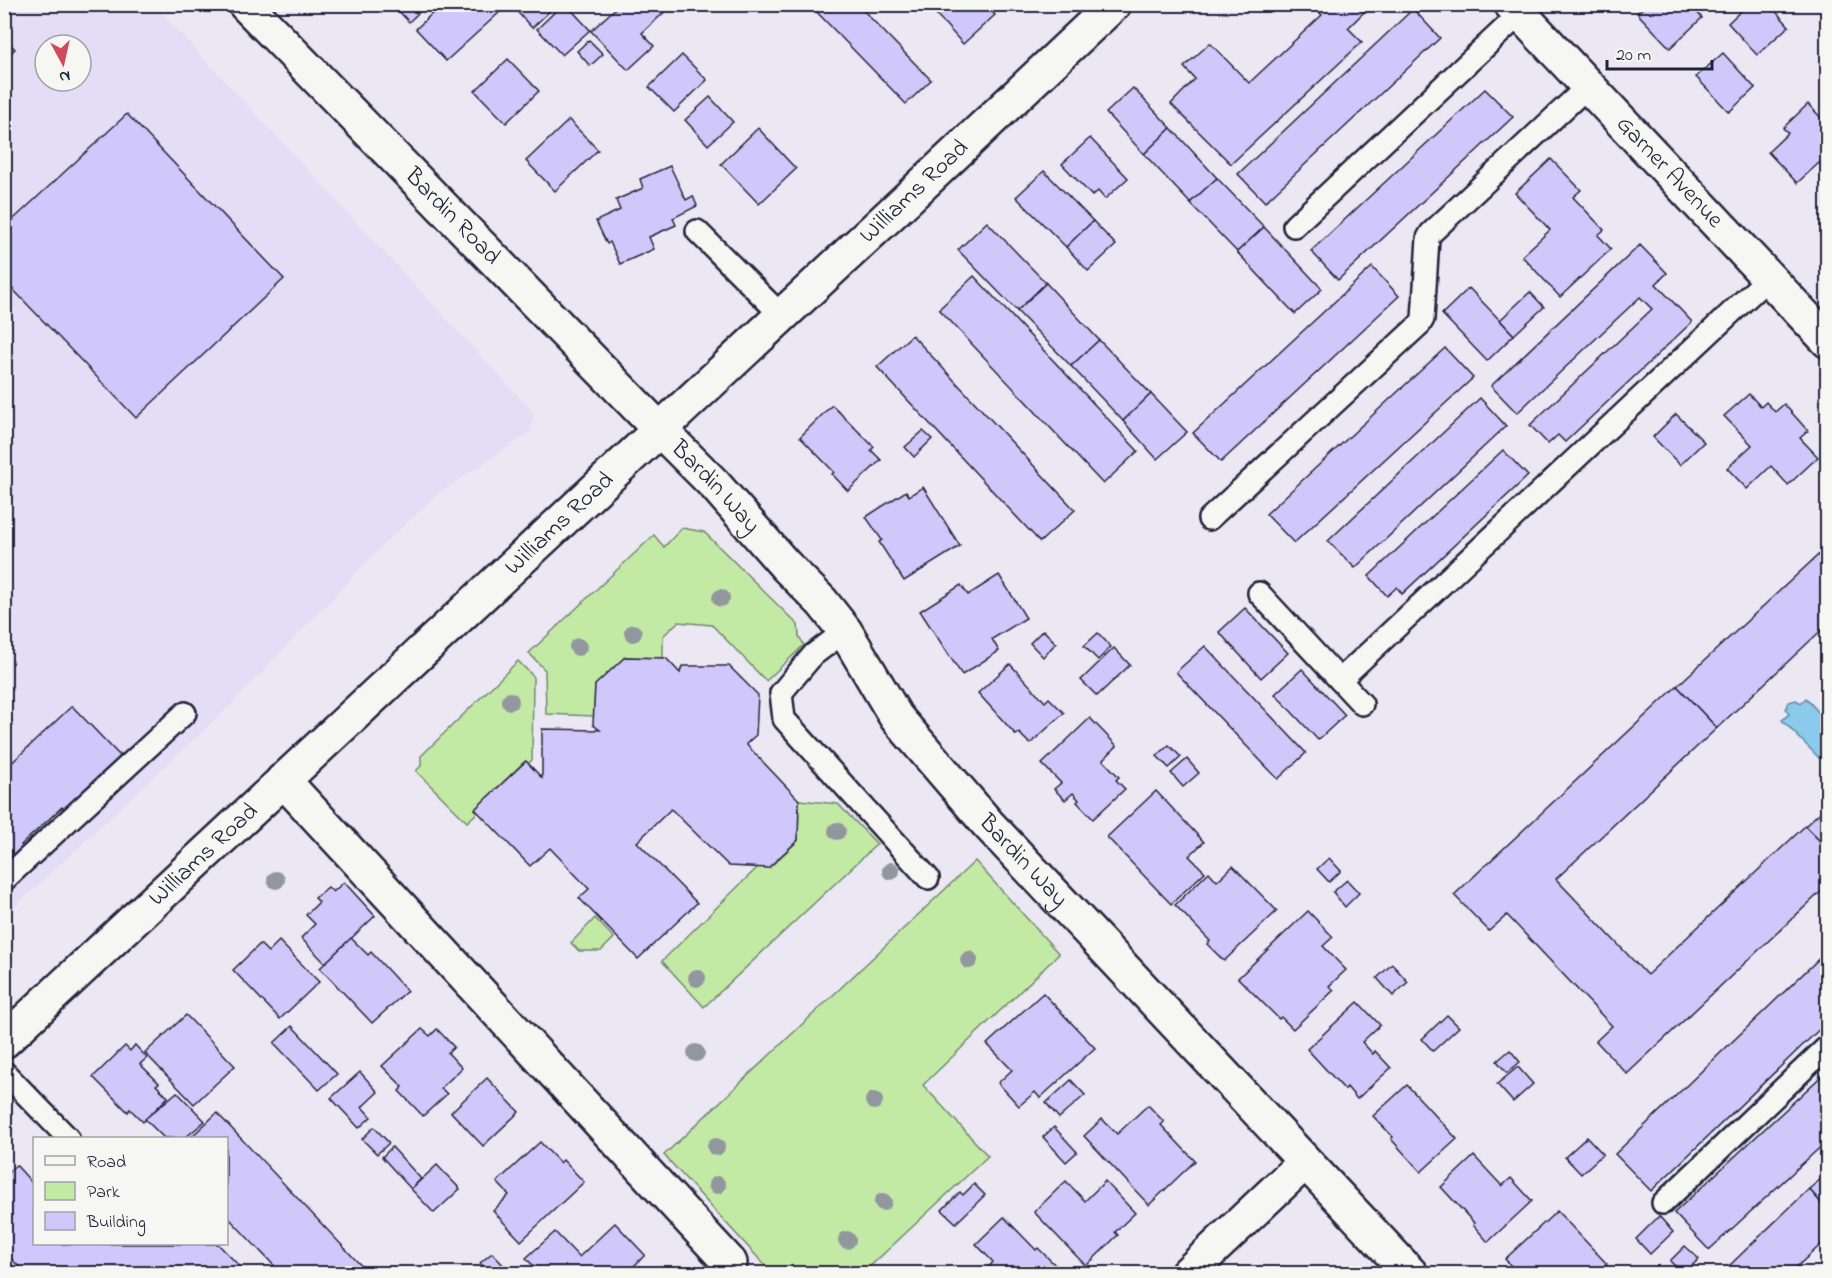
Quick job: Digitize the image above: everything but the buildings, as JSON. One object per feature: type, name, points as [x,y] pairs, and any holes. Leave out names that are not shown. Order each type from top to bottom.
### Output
[{"type":"street","name":"Bardin Road","points":[[245,4],[659,429]]},
{"type":"street","name":"Williams Road","points":[[4,1041],[659,429],[783,317],[1114,4]]},
{"type":"street","name":"Garner Avenue","points":[[1516,9],[1827,341]]},
{"type":"street","name":"Bardin Way","points":[[659,429],[715,485],[785,565],[822,602],[845,631],[896,717],[988,824],[1411,1274]]},
{"type":"street","points":[[283,780],[730,1263]]},
{"type":"street","points":[[1188,1274],[1305,1162]]},
{"type":"lane","points":[[1294,226],[1516,9]]},
{"type":"lane","points":[[1209,519],[1420,324],[1423,319],[1428,238],[1431,233],[1588,86]]},
{"type":"lane","points":[[697,231],[783,317]]},
{"type":"lane","points":[[1340,680],[1768,278]]},
{"type":"lane","points":[[1259,592],[1362,704]]},
{"type":"lane","points":[[845,631],[813,655],[782,693],[784,719],[928,878]]},
{"type":"lane","points":[[4,880],[185,713]]},
{"type":"lane","points":[[1663,1203],[1827,1046]]},
{"type":"lane","points":[[4,1072],[67,1137]]},
{"type":"shaded area","points":[[5,5],[154,5],[534,413],[531,432],[442,491],[384,544],[232,704],[5,916]]},
{"type":"green space","points":[[682,528],[704,532],[798,625],[799,636],[804,645],[766,681],[712,625],[678,622],[663,636],[663,658],[625,657],[595,685],[594,716],[546,714],[545,670],[529,653],[654,535],[664,547]]},
{"type":"green space","points":[[518,661],[533,676],[532,760],[528,764],[525,761],[475,809],[478,812],[467,822],[416,771],[421,766],[421,756]]},
{"type":"green space","points":[[799,800],[838,804],[877,844],[704,1007],[662,961],[758,867],[769,868],[798,841]]},
{"type":"green space","points":[[975,861],[1059,954],[923,1085],[988,1156],[863,1273],[772,1273],[664,1155]]},
{"type":"green space","points":[[595,918],[614,938],[601,951],[579,951],[571,943]]},
{"type":"water","points":[[1806,698],[1827,722],[1827,755],[1824,753],[1819,758],[1782,720],[1789,714],[1786,709],[1789,702],[1796,700],[1801,703]]}]
